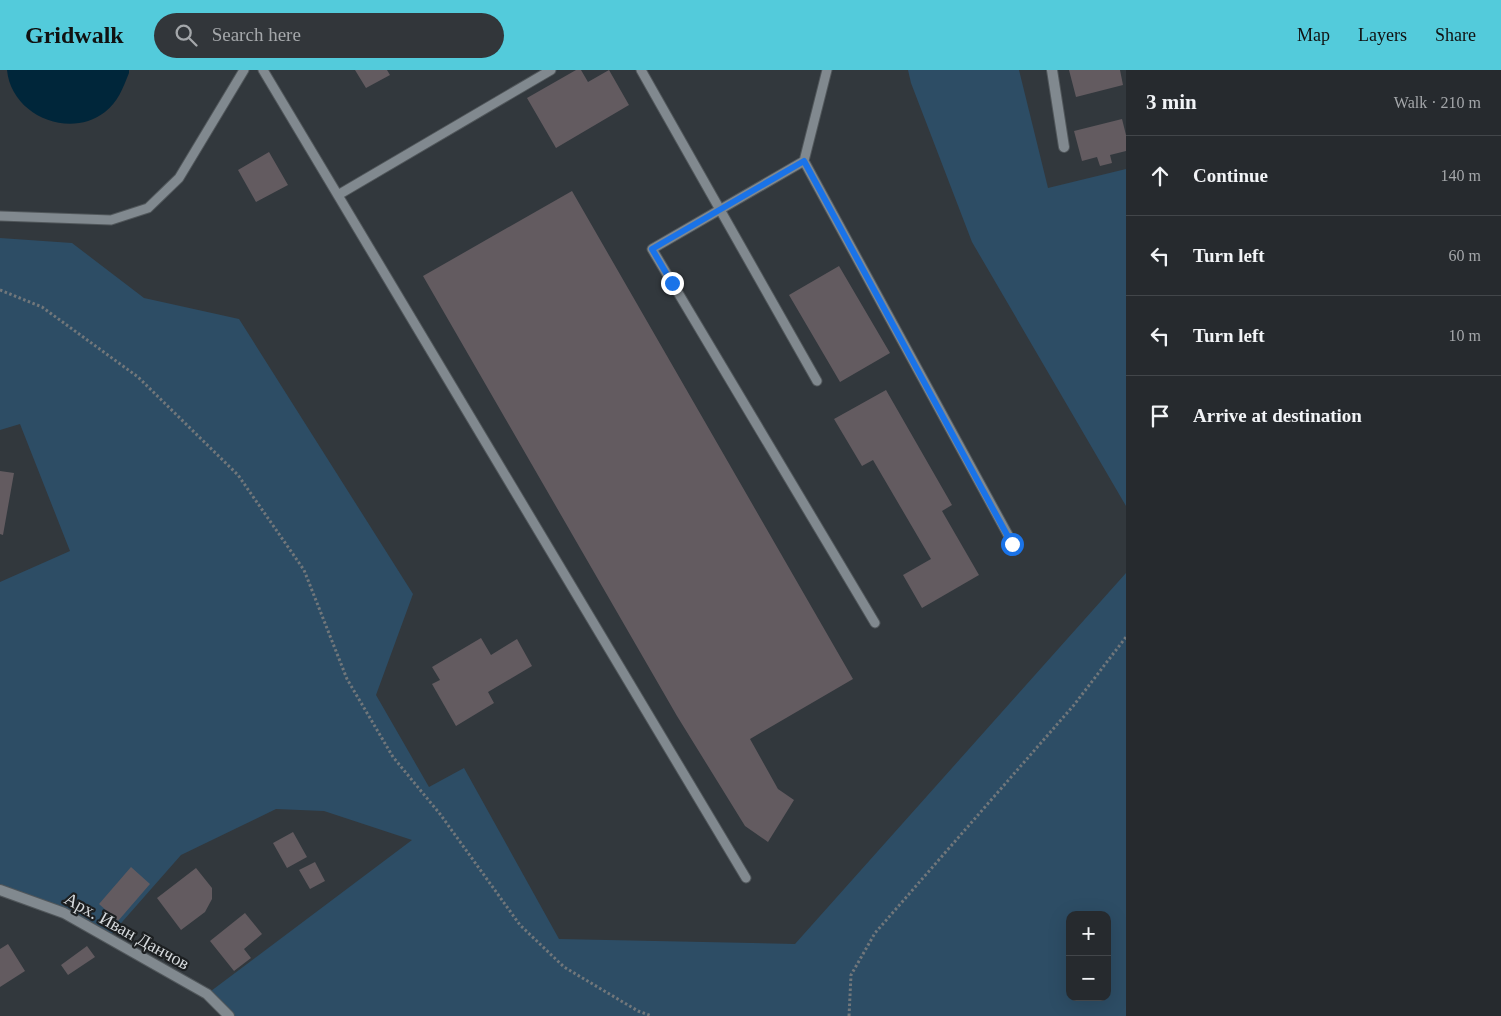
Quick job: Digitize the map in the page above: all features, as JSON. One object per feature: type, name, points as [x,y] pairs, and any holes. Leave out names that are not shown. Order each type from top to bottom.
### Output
[{"type":"street","points":[[1052,70],[1064,147]]},
{"type":"street","name":"Арх. Иван Данчов","points":[[0,890],[64,913],[207,994],[229,1016]]},
{"type":"lane","points":[[0,216],[111,220],[148,208],[179,178],[244,70]]},
{"type":"lane","points":[[263,70],[746,878]]},
{"type":"lane","points":[[338,195],[551,70]]},
{"type":"lane","points":[[641,70],[817,381]]},
{"type":"lane","points":[[827,70],[804,161],[1012,544]]},
{"type":"lane","points":[[804,161],[652,249],[875,623]]},
{"type":"path","points":[[0,290],[42,307],[138,377],[238,475],[304,570],[347,679],[393,756],[440,814],[520,925],[564,967],[638,1011],[652,1016]]},
{"type":"path","points":[[849,1016],[851,975],[875,933],[1074,705],[1126,637]]},
{"type":"shaded area","points":[[7,70],[129,70],[129,73],[120,94],[110,108],[91,120],[75,124],[59,123],[44,118],[30,110],[19,99],[11,86]]},
{"type":"shaded area","points":[[908,70],[1019,70],[1048,188],[1126,169],[1126,506],[972,242],[911,83]]},
{"type":"shaded area","points":[[0,238],[72,243],[144,298],[239,319],[413,594],[376,695],[429,787],[464,768],[559,939],[795,944],[1126,573],[1126,1016],[229,1016],[207,994],[412,840],[324,811],[276,809],[181,855],[108,938],[64,913],[0,890],[0,582],[70,551],[20,424],[0,430]]},
{"type":"building","points":[[355,70],[387,70],[390,75],[366,88]]},
{"type":"building","points":[[576,70],[581,70],[588,82],[609,70],[629,105],[556,148],[527,98]]},
{"type":"building","points":[[1069,70],[1120,70],[1123,85],[1076,97]]},
{"type":"building","points":[[1122,119],[1126,135],[1126,151],[1110,155],[1112,163],[1100,166],[1097,157],[1082,161],[1074,131]]},
{"type":"building","points":[[269,152],[288,185],[256,202],[238,170]]},
{"type":"building","points":[[572,191],[853,679],[750,739],[778,789],[794,800],[768,842],[745,826],[677,716],[423,276]]},
{"type":"building","points":[[839,266],[890,353],[840,382],[789,295]]},
{"type":"building","points":[[886,390],[952,505],[942,511],[979,575],[922,608],[903,575],[931,559],[873,460],[862,466],[834,419]]},
{"type":"building","points":[[0,471],[14,473],[3,535],[0,534]]},
{"type":"building","points":[[481,638],[491,655],[517,639],[532,666],[488,692],[494,703],[456,726],[432,684],[440,680],[432,667]]},
{"type":"building","points":[[293,832],[307,857],[287,868],[273,843]]},
{"type":"building","points":[[315,862],[325,881],[310,889],[299,870]]},
{"type":"building","points":[[131,867],[150,884],[118,921],[99,904]]},
{"type":"building","points":[[196,868],[212,888],[212,899],[205,912],[181,930],[157,898]]},
{"type":"building","points":[[245,913],[262,934],[244,949],[251,958],[234,971],[210,941]]},
{"type":"building","points":[[8,944],[25,971],[0,987],[0,949]]},
{"type":"building","points":[[87,946],[95,957],[68,975],[61,965]]},
{"type":"route","points":[[672,283],[652,249],[804,161],[1012,544]]}]
